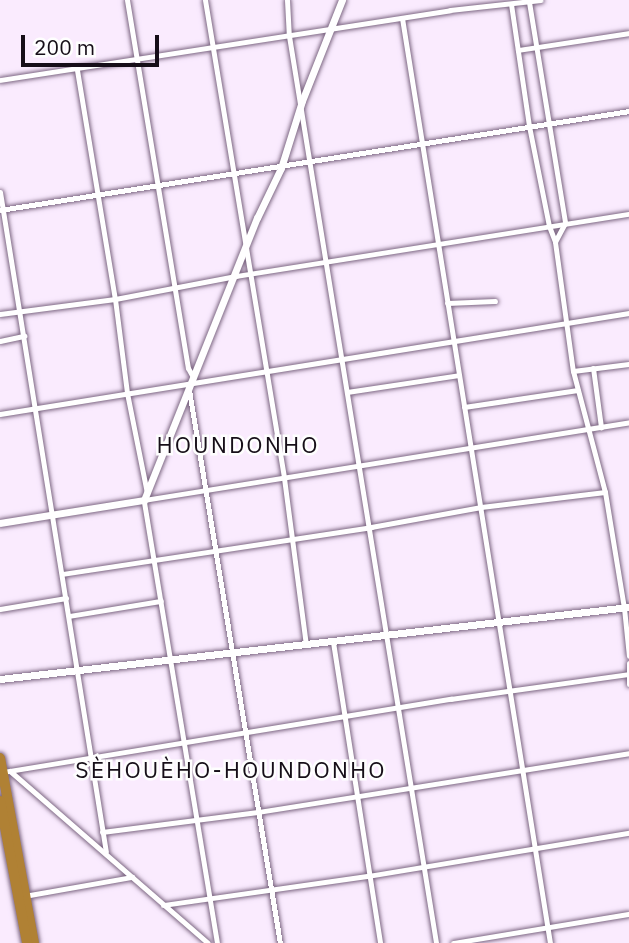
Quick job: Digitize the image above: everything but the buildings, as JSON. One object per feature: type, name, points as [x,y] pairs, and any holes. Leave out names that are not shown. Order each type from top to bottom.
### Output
[{"type":"highway","points":[[0,758],[4,772],[10,843],[27,943]]},
{"type":"highway","points":[[0,801],[24,896],[24,914],[34,943]]},
{"type":"main road","points":[[0,523],[145,496],[281,168],[302,101],[342,0]]},
{"type":"main road","points":[[0,679],[76,668],[333,642],[627,607]]},
{"type":"street","points":[[127,0],[176,288],[280,943]]},
{"type":"street","points":[[205,0],[284,478],[306,644]]},
{"type":"street","points":[[287,0],[289,36],[312,162],[341,359],[371,527],[436,943]]},
{"type":"street","points":[[0,80],[138,61],[402,18],[540,0]]},
{"type":"street","points":[[529,2],[565,223],[555,242]]},
{"type":"street","points":[[511,4],[529,126],[549,226],[555,242],[573,371],[604,492],[627,607],[629,656]]},
{"type":"street","points":[[402,18],[472,447],[520,769],[550,943]]},
{"type":"street","points":[[518,50],[629,33]]},
{"type":"street","points":[[77,70],[115,299],[153,561],[217,943]]},
{"type":"street","points":[[1,210],[422,146],[629,111]]},
{"type":"street","points":[[0,192],[106,852]]},
{"type":"street","points":[[0,314],[115,299],[236,276],[629,214]]},
{"type":"street","points":[[447,303],[495,301]]},
{"type":"street","points":[[0,414],[629,313]]},
{"type":"street","points":[[0,341],[24,336]]},
{"type":"street","points":[[573,371],[629,364]]},
{"type":"street","points":[[593,368],[601,427]]},
{"type":"street","points":[[347,392],[459,375]]},
{"type":"street","points":[[464,407],[578,390]]},
{"type":"street","points":[[145,496],[208,491],[629,422]]},
{"type":"street","points":[[62,574],[371,527],[481,507],[604,492]]},
{"type":"street","points":[[0,609],[66,598]]},
{"type":"street","points":[[69,616],[160,601]]},
{"type":"street","points":[[333,642],[380,943]]},
{"type":"street","points":[[629,663],[629,684]]},
{"type":"street","points":[[4,772],[399,707],[628,674]]},
{"type":"street","points":[[102,832],[258,812],[629,753]]},
{"type":"street","points":[[4,772],[106,852],[208,943]]},
{"type":"street","points":[[163,905],[368,876],[629,833]]},
{"type":"street","points":[[24,896],[132,877]]},
{"type":"street","points":[[453,943],[548,925],[629,914]]},
{"type":"district","name":"HOUNDONHO","points":[[238,444]]},
{"type":"district","name":"SÈHOUÈHO-HOUNDONHO","points":[[231,769]]}]
